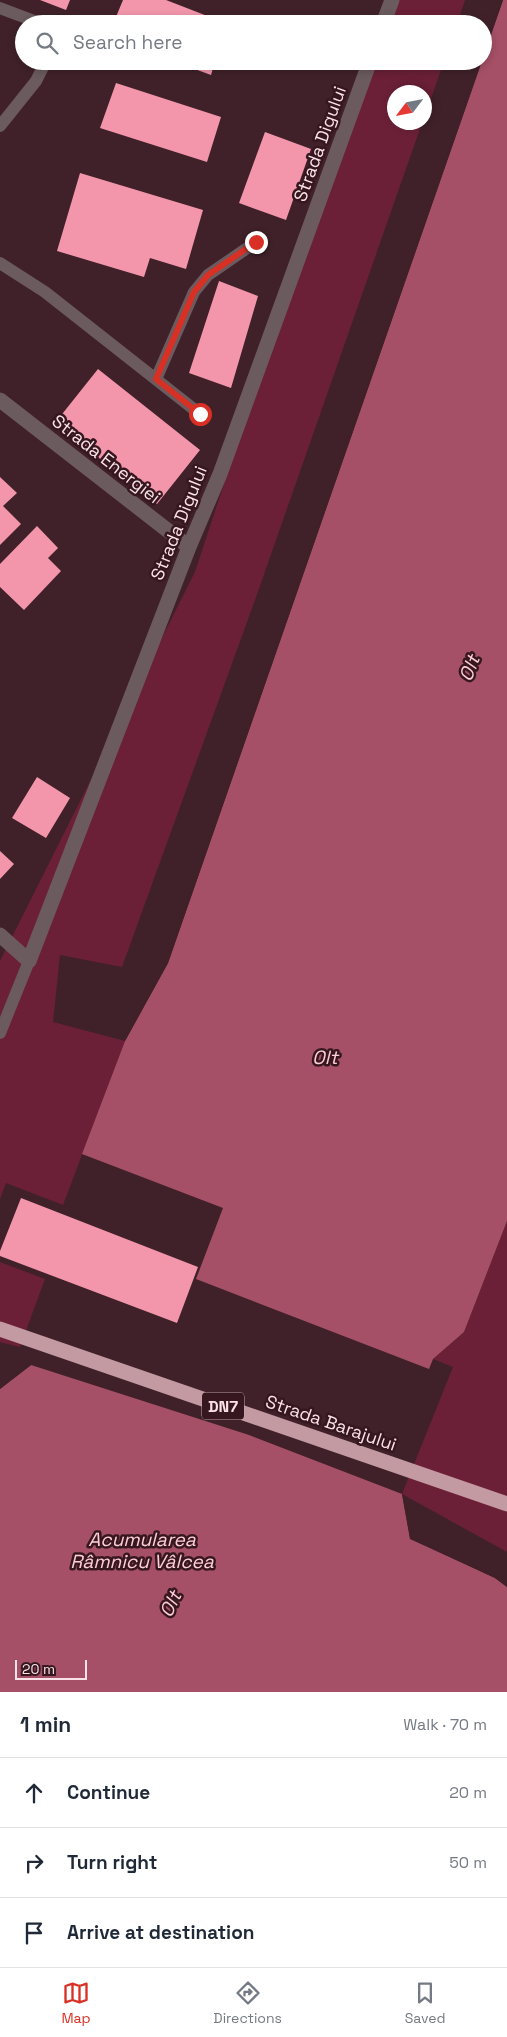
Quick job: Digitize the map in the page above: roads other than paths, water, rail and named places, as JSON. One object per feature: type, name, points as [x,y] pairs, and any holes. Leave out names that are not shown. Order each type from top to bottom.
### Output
[{"type":"highway","name":"Strada Barajului","points":[[6,1331],[507,1504]]},
{"type":"street","points":[[386,15],[392,0]]},
{"type":"street","name":"Strada Digului","points":[[29,960],[189,547],[220,474],[367,70]]},
{"type":"street","name":"Strada Energiei","points":[[0,400],[189,547]]},
{"type":"street","points":[[0,935],[29,960]]},
{"type":"lane","points":[[0,8],[18,15]]},
{"type":"lane","points":[[0,126],[36,81],[42,70]]},
{"type":"lane","points":[[156,379],[194,292],[208,275],[256,242]]},
{"type":"lane","points":[[0,262],[45,292],[200,414]]},
{"type":"lane","points":[[0,1033],[29,960]]},
{"type":"water","name":"Olt","points":[[503,0],[507,0],[507,1221],[464,1332],[433,1359],[429,1369],[196,1279],[223,1208],[82,1154],[125,1041],[168,963],[479,70],[492,70],[492,32]]},
{"type":"water","name":"Acumularea Râmnicu Vâlcea","points":[[31,1365],[249,1435],[402,1494],[410,1539],[495,1578],[507,1587],[507,1692],[0,1692],[0,1389]]}]
